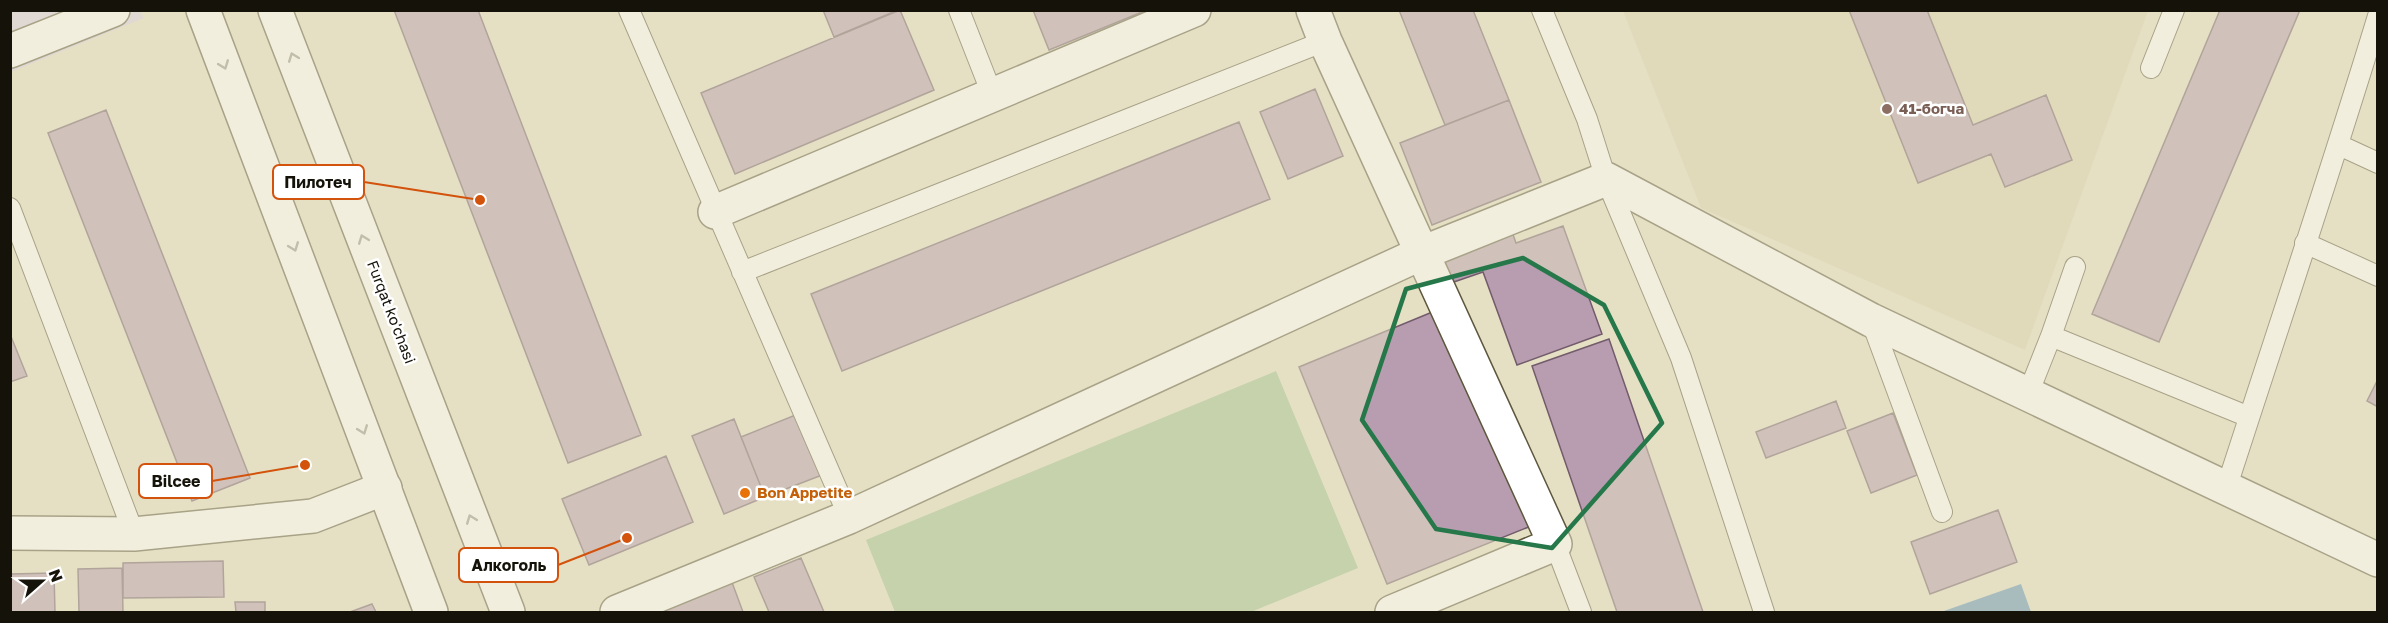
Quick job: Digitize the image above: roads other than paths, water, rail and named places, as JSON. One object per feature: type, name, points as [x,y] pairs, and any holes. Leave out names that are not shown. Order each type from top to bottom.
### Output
[{"type":"street","points":[[10,51],[113,10]]},
{"type":"street","points":[[204,10],[431,612]]},
{"type":"street","name":"Furqat ko'chasi","points":[[275,10],[508,612]]},
{"type":"street","points":[[1313,10],[1324,41],[1556,544],[1434,604],[1392,612]]},
{"type":"street","points":[[715,212],[1174,14]]},
{"type":"street","points":[[617,612],[849,517],[1422,253],[1606,179],[1871,320],[2378,560]]},
{"type":"street","points":[[10,533],[134,534],[313,516],[386,488]]},
{"type":"lane","points":[[629,10],[849,517]]},
{"type":"lane","points":[[958,10],[992,94]]},
{"type":"lane","points":[[1542,10],[1587,119],[1606,179],[1681,358],[1764,612]]},
{"type":"lane","points":[[2151,68],[2174,10]]},
{"type":"lane","points":[[2226,489],[2339,145],[2378,16]]},
{"type":"lane","points":[[742,272],[1324,41]]},
{"type":"lane","points":[[2339,145],[2378,163]]},
{"type":"lane","points":[[10,208],[134,534]]},
{"type":"lane","points":[[2305,243],[2378,276]]},
{"type":"lane","points":[[2028,394],[2075,267]]},
{"type":"lane","points":[[1871,320],[1942,512]]},
{"type":"lane","points":[[2051,336],[2249,417]]},
{"type":"lane","points":[[1556,544],[1581,612]]},
{"type":"water","points":[[2021,584],[2031,612],[1941,612]]},
{"type":"place","name":"41-богча","points":[[1887,109]]},
{"type":"place","name":"Пилотеч","points":[[480,200]]},
{"type":"place","name":"Bilcee","points":[[305,465]]},
{"type":"place","name":"Bon Appetite","points":[[745,493]]},
{"type":"place","name":"Алкоголь","points":[[627,538]]}]
